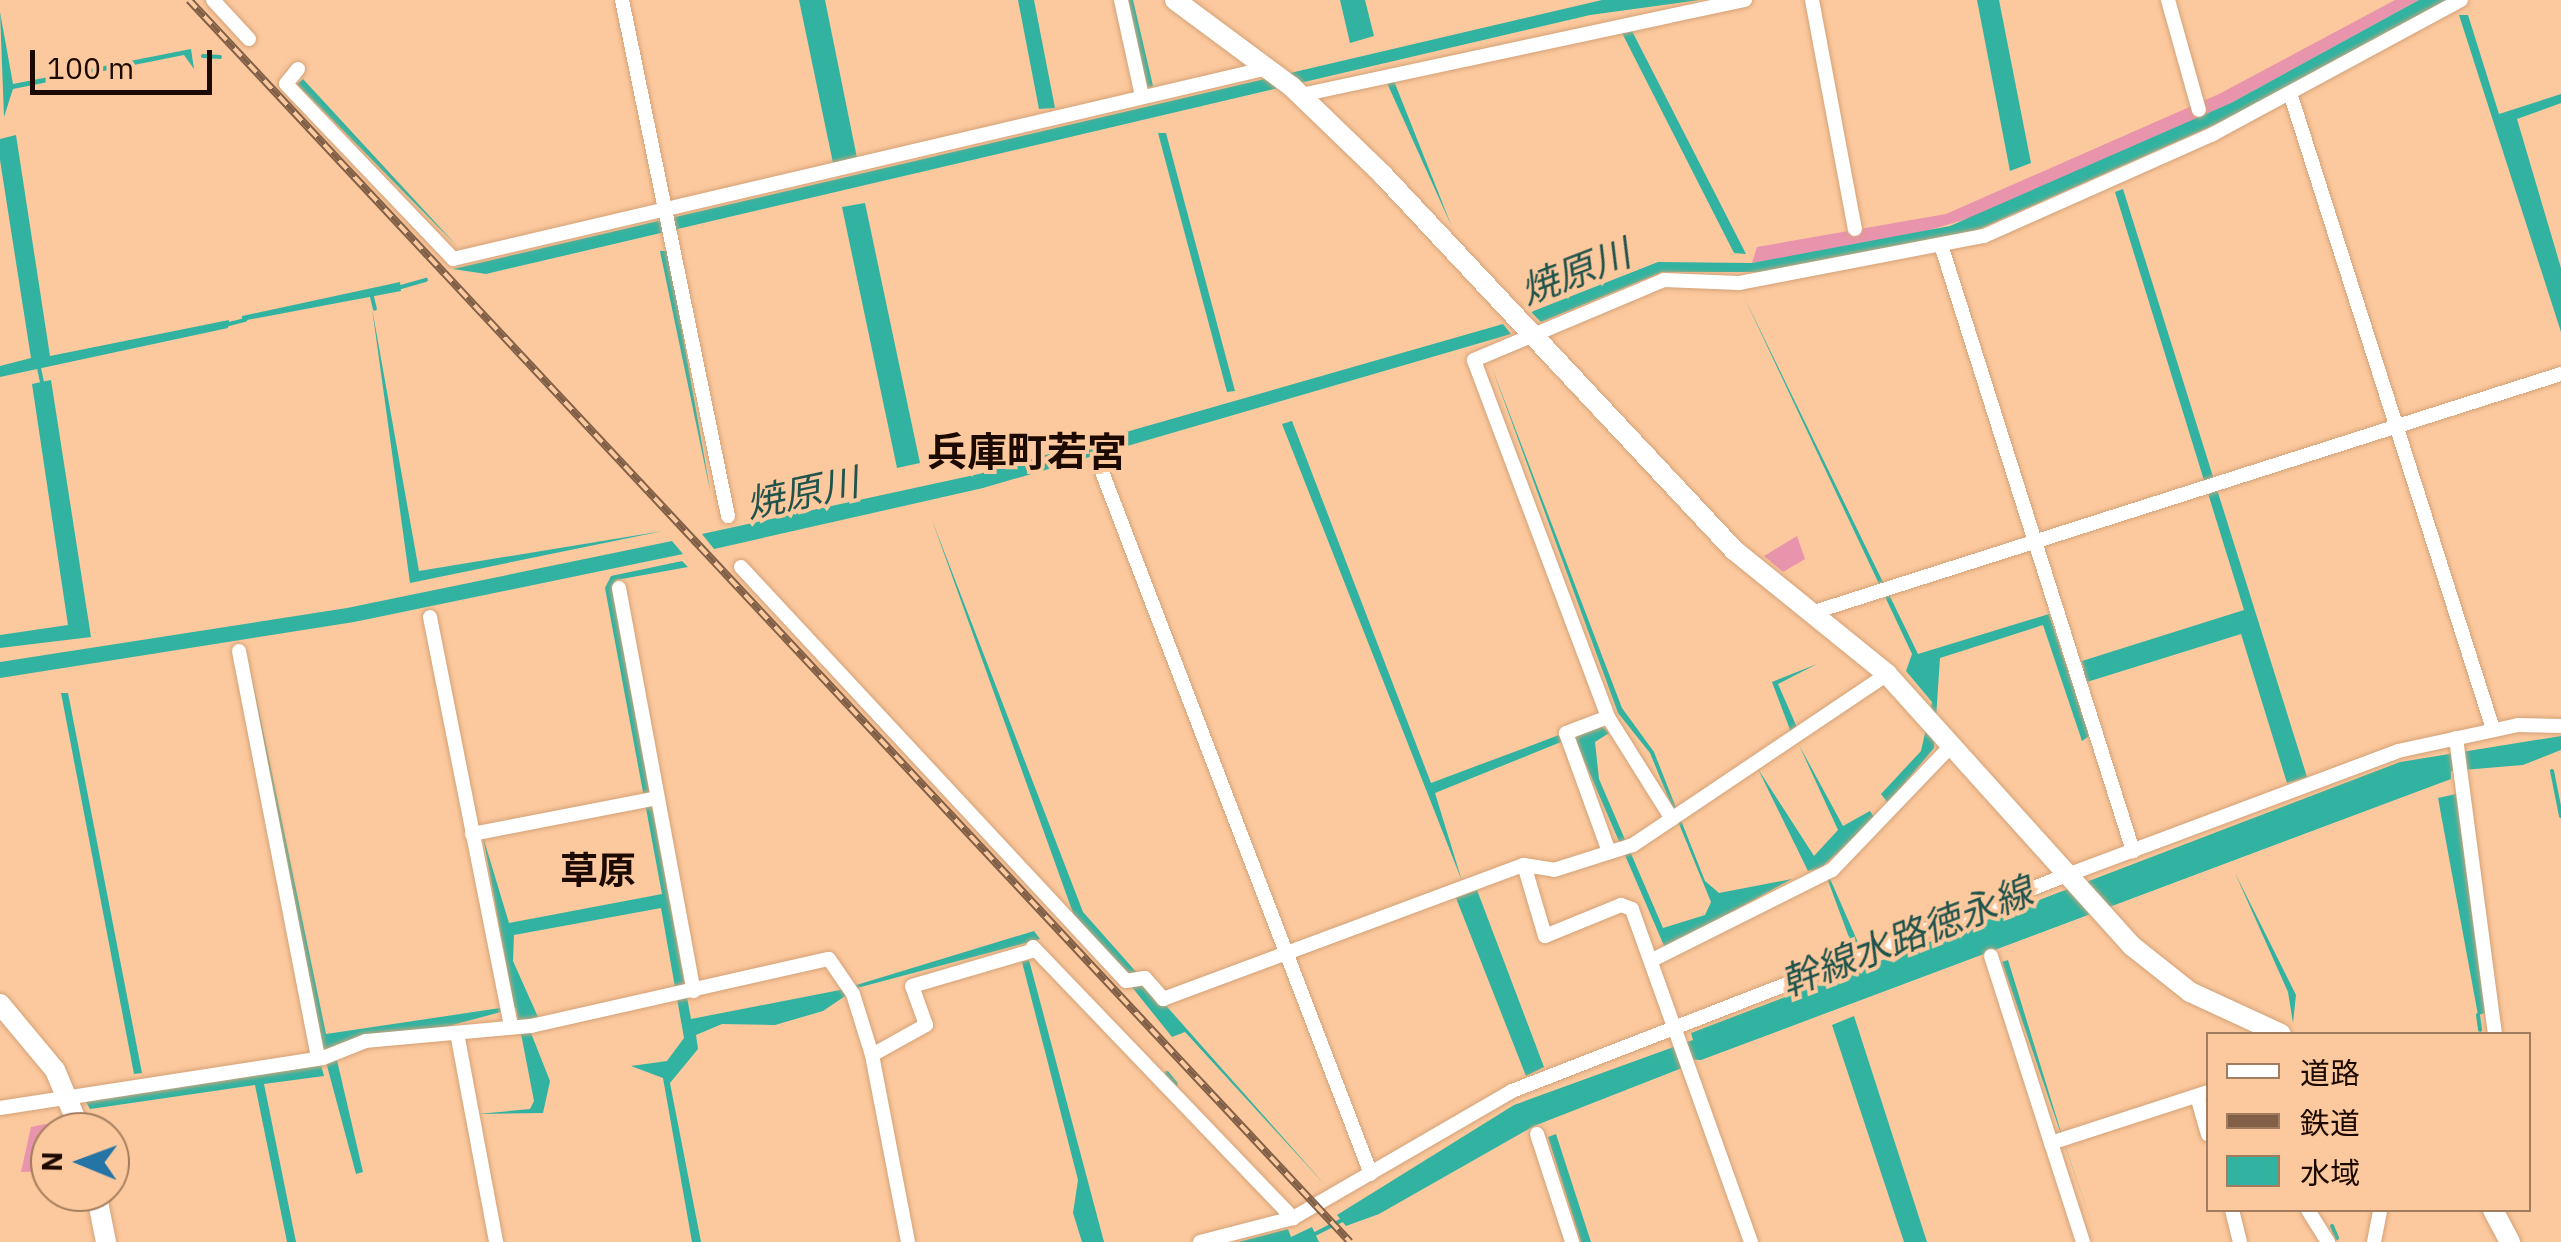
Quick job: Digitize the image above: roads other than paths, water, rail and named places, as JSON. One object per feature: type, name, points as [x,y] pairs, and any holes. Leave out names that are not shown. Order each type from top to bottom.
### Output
[{"type":"street","points":[[213,0],[249,39]]},
{"type":"street","points":[[622,0],[728,516]]},
{"type":"street","points":[[1121,0],[1142,96]]},
{"type":"street","points":[[1175,0],[1285,81],[1513,314],[1734,550],[1887,674],[2099,912],[2162,972],[2253,1029]]},
{"type":"street","points":[[298,70],[286,84],[453,259],[1142,96],[1285,81],[1745,0]]},
{"type":"street","points":[[1812,0],[1855,230]]},
{"type":"street","points":[[2168,0],[2198,110]]},
{"type":"street","points":[[1677,815],[1608,716],[1474,360],[1664,280],[1739,283],[1942,248],[2290,93],[2462,0]]},
{"type":"street","points":[[2290,93],[2493,729]]},
{"type":"street","points":[[1942,248],[2133,851]]},
{"type":"street","points":[[1810,613],[2561,374]]},
{"type":"street","points":[[1099,464],[1372,1174]]},
{"type":"street","points":[[741,567],[1070,920],[1135,979],[1170,1000],[1524,865],[1554,870],[1622,849],[1887,674]]},
{"type":"street","points":[[619,588],[650,800],[694,991]]},
{"type":"street","points":[[430,617],[472,834],[516,1020]]},
{"type":"street","points":[[239,651],[328,1055]]},
{"type":"street","points":[[1608,716],[1566,733],[1622,849]]},
{"type":"street","points":[[1200,1242],[1293,1218],[1512,1091],[1681,1034],[2133,851],[2457,746],[2493,729],[2561,726]]},
{"type":"street","points":[[1652,960],[1828,872],[1940,730]]},
{"type":"street","points":[[2457,746],[2494,1032]]},
{"type":"street","points":[[472,834],[650,800]]},
{"type":"street","points":[[1524,865],[1545,936],[1626,904],[1691,1060],[1751,1242]]},
{"type":"street","points":[[872,1056],[926,1026],[912,986],[1034,948],[1293,1218]]},
{"type":"street","points":[[1991,956],[2083,1242]]},
{"type":"street","points":[[0,1108],[694,991],[829,959],[850,989],[872,1056],[908,1242]]},
{"type":"street","points":[[0,1004],[66,1094],[73,1112]]},
{"type":"street","points":[[457,1033],[496,1242]]},
{"type":"street","points":[[2053,1142],[2203,1094]]},
{"type":"street","points":[[1537,1134],[1572,1242]]},
{"type":"street","points":[[100,1212],[106,1242]]},
{"type":"street","points":[[2232,1212],[2240,1242]]},
{"type":"street","points":[[2309,1212],[2328,1242]]},
{"type":"street","points":[[2374,1242],[2380,1212]]},
{"type":"street","points":[[2494,1212],[2510,1242]]},
{"type":"water","points":[[799,0],[825,0],[857,158],[833,163]]},
{"type":"water","points":[[1018,0],[1034,0],[1055,108],[1039,109]]},
{"type":"water","points":[[1126,0],[1133,0],[1153,86],[1146,88]]},
{"type":"water","points":[[1340,0],[1365,0],[1374,36],[1350,43]]},
{"type":"water","points":[[1602,0],[1700,0],[1590,15],[486,274],[453,269]]},
{"type":"water","points":[[1977,0],[1999,0],[2031,163],[2010,171]]},
{"type":"water","points":[[2419,0],[2447,0],[2241,113],[1959,238],[1761,272],[1662,272],[1541,322],[1531,312],[1658,262],[1752,263],[1950,226],[2231,103]]},
{"type":"water","points":[[0,12],[13,84],[191,49],[194,69],[184,55],[13,89],[4,117]]},
{"type":"water","points":[[2459,15],[2468,15],[2499,114],[2561,94],[2561,103],[2517,119],[2561,268],[2561,332]]},
{"type":"water","points":[[1631,29],[1746,254],[1734,253],[1621,31]]},
{"type":"water","points":[[303,79],[458,247],[297,84]]},
{"type":"water","points":[[1394,81],[1452,227],[1387,83]]},
{"type":"water","points":[[1158,133],[1166,133],[1235,391],[1227,392]]},
{"type":"water","points":[[16,135],[50,356],[229,320],[228,328],[0,377],[0,366],[31,358],[0,160],[0,139]]},
{"type":"water","points":[[2123,189],[2307,777],[2287,783],[2241,634],[2087,682],[2084,673],[2070,677],[2089,736],[2082,741],[2043,625],[1940,658],[1934,748],[1888,803],[1881,794],[1921,751],[1932,702],[1906,671],[1912,654],[1744,297],[1918,654],[2049,614],[2069,674],[2084,669],[2082,661],[2244,610],[2115,192]]},
{"type":"water","points":[[865,203],[920,463],[897,468],[842,207]]},
{"type":"water","points":[[660,251],[668,251],[711,495]]},
{"type":"water","points":[[400,282],[401,291],[242,321],[242,316]]},
{"type":"water","points":[[372,308],[419,571],[663,531],[410,583]]},
{"type":"water","points":[[1503,324],[1511,334],[983,488],[714,549],[702,534],[979,474]]},
{"type":"water","points":[[1491,365],[1622,708],[1654,752],[1705,881],[1719,893],[1792,879],[1665,948],[1574,737],[1602,726],[1609,733],[1595,742],[1599,779],[1663,928],[1705,915],[1711,902],[1650,753],[1618,713]]},
{"type":"water","points":[[51,380],[91,637],[0,648],[0,635],[68,625],[32,384]]},
{"type":"water","points":[[1292,421],[1431,783],[1559,735],[1561,742],[1435,793],[1462,881],[1282,424]]},
{"type":"water","points":[[932,520],[1083,912],[1326,1186],[1185,1032],[1172,1037],[1079,921],[1060,920],[1073,913]]},
{"type":"water","points":[[672,541],[683,554],[354,622],[0,678],[0,662],[347,608]]},
{"type":"water","points":[[682,561],[688,567],[616,580],[612,589],[691,1019],[840,990],[1034,931],[1040,939],[857,988],[823,1011],[775,1025],[722,1024],[696,1035],[698,1049],[670,1083],[701,1242],[692,1242],[663,1078],[631,1066],[667,1061],[684,1038],[661,908],[514,935],[513,961],[538,1017],[527,1023],[550,1081],[543,1113],[478,1114],[530,1109],[534,1101],[516,1008],[336,1056],[363,1172],[356,1174],[322,1047],[249,663],[326,1034],[514,1006],[483,837],[509,923],[662,894],[605,588],[611,576]]},
{"type":"water","points":[[1817,664],[1778,684],[1799,732],[1792,735],[1772,682]]},
{"type":"water","points":[[61,693],[68,693],[142,1073],[134,1074]]},
{"type":"water","points":[[2561,736],[2561,750],[2523,765],[2451,771],[2451,779],[1701,1060],[1681,1059],[1682,1068],[1534,1126],[1379,1214],[1346,1226],[1337,1215],[1514,1105],[1693,1040],[1691,1033],[2400,762]]},
{"type":"water","points":[[1799,745],[1843,826],[1870,811],[1875,818],[1824,865],[1860,947],[1854,951],[1823,867],[1808,871],[1758,769],[1814,856],[1838,830]]},
{"type":"water","points":[[2456,794],[2485,1013],[2478,1015],[2438,798]]},
{"type":"water","points":[[2235,873],[2296,995],[2293,1023],[2288,992]]},
{"type":"water","points":[[1477,890],[1544,1067],[1526,1076],[1456,898]]},
{"type":"water","points":[[1029,960],[1104,1242],[1082,1242],[1073,1213],[1078,1180],[1022,962]]},
{"type":"water","points":[[2008,960],[2065,1145],[2098,1242],[2002,962]]},
{"type":"water","points":[[1854,1016],[1927,1242],[1904,1242],[1832,1025]]},
{"type":"water","points":[[321,1065],[324,1076],[264,1084],[296,1242],[287,1242],[255,1085],[90,1109],[85,1100]]},
{"type":"water","points":[[1556,1134],[1591,1242],[1581,1242],[1548,1137]]},
{"type":"water","points":[[1312,1227],[1319,1242],[1238,1242],[1288,1229],[1291,1237]]},
{"type":"waterway","points":[[203,56],[220,57]]},
{"type":"waterway","points":[[401,287],[426,280]]},
{"type":"waterway","points":[[372,297],[375,309]]},
{"type":"waterway","points":[[225,325],[245,320]]},
{"type":"waterway","points":[[39,368],[42,382]]},
{"type":"waterway","points":[[2552,771],[2561,816]]},
{"type":"waterway","points":[[2478,1015],[2480,1030]]},
{"type":"waterway","points":[[1167,1073],[1176,1084]]},
{"type":"waterway","name":"幹線水路徳永線","points":[[1313,1235],[1345,1219]]},
{"type":"waterway","points":[[2332,1226],[2337,1238]]},
{"type":"railway","points":[[189,0],[1350,1242]]},
{"type":"district","name":"兵庫町若宮","points":[[1027,451]]},
{"type":"district","name":"草原","points":[[598,870]]},
{"type":"water label","name":"焼原川","points":[[1575,271]]},
{"type":"water label","name":"焼原川","points":[[802,492]]}]
